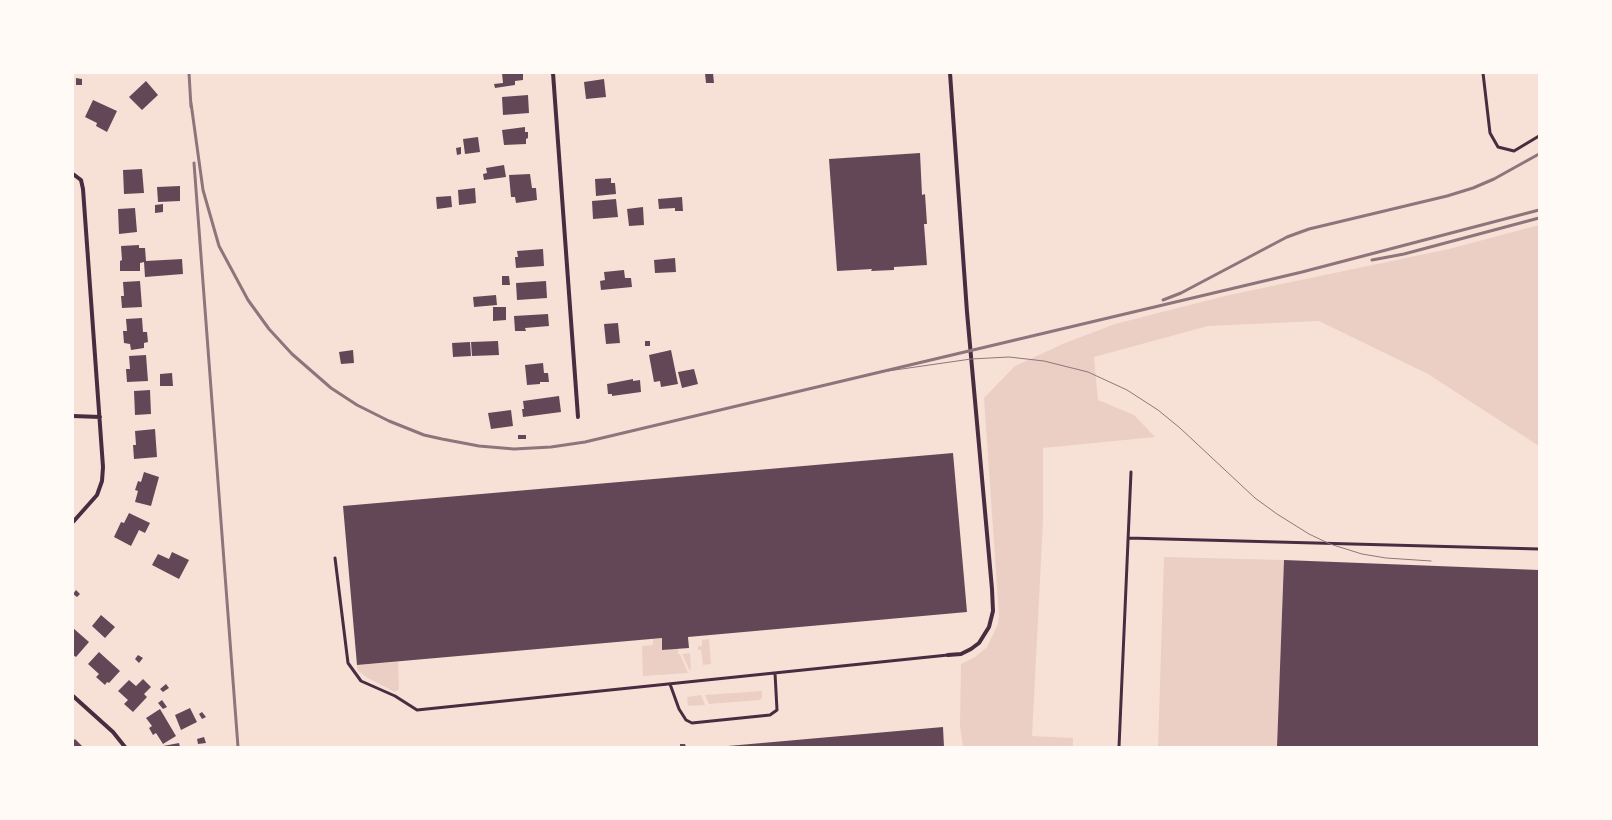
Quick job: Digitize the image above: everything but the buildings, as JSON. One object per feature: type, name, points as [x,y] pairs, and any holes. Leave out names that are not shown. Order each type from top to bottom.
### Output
[{"type":"street","points":[[552,73],[578,417]]},
{"type":"street","points":[[948,655],[961,654],[979,643],[989,627],[993,611],[967,312],[950,73]]},
{"type":"street","points":[[73,174],[81,180],[83,189],[102,450],[102,481],[97,495],[73,522]]},
{"type":"street","points":[[73,416],[100,417]]},
{"type":"street","points":[[73,696],[113,732],[125,747]]},
{"type":"lane","points":[[1483,73],[1490,133],[1498,147],[1514,150],[1539,136]]},
{"type":"lane","points":[[1119,747],[1131,472]]},
{"type":"lane","points":[[1128,538],[1539,549]]},
{"type":"lane","points":[[335,558],[348,663],[361,681],[395,696],[417,710],[948,655]]},
{"type":"lane","points":[[670,684],[679,708],[686,720],[692,723],[770,715],[777,710],[775,673]]},
{"type":"shaded area","points":[[1539,225],[1539,446],[1428,374],[1319,321],[1208,326],[1094,357],[1098,400],[1134,415],[1155,437],[1043,448],[1043,522],[1032,736],[1073,738],[1073,747],[963,747],[960,726],[961,664],[975,657],[987,647],[998,624],[999,616],[984,398],[1015,366],[1065,343],[1115,324],[1229,295],[1449,249]]},
{"type":"shaded area","points":[[1164,557],[1284,560],[1277,747],[1158,747]]},
{"type":"shaded area","points":[[662,638],[662,650],[678,648],[678,654],[680,654],[688,673],[643,676],[642,646],[653,645],[653,639]]},
{"type":"shaded area","points":[[709,639],[711,664],[703,665],[701,650],[698,650],[698,646],[702,646],[702,640]]},
{"type":"shaded area","points":[[690,653],[691,667],[690,671],[682,654]]},
{"type":"shaded area","points":[[398,662],[399,689],[395,692],[368,678],[358,671],[357,668],[357,665]]},
{"type":"shaded area","points":[[762,691],[762,697],[760,700],[709,704],[705,695]]},
{"type":"shaded area","points":[[701,695],[705,705],[688,706],[687,697]]},
{"type":"tram line","points":[[888,371],[971,359],[1009,357],[1044,361],[1088,372],[1127,390],[1158,410],[1180,428],[1255,498],[1309,534],[1330,544],[1362,554],[1386,558],[1431,561]]},
{"type":"railway","points":[[189,73],[191,107]]},
{"type":"railway","points":[[191,103],[203,190],[219,246],[248,300],[269,329],[292,354],[331,388],[357,405],[389,421],[424,435],[479,446],[514,449],[551,447],[585,442],[1302,272],[1539,210]]},
{"type":"railway","points":[[1163,300],[1181,293],[1287,237],[1309,229],[1447,196],[1473,188],[1494,179],[1539,154]]},
{"type":"railway","points":[[194,163],[238,747]]},
{"type":"railway","points":[[1372,260],[1404,254],[1539,218]]}]
